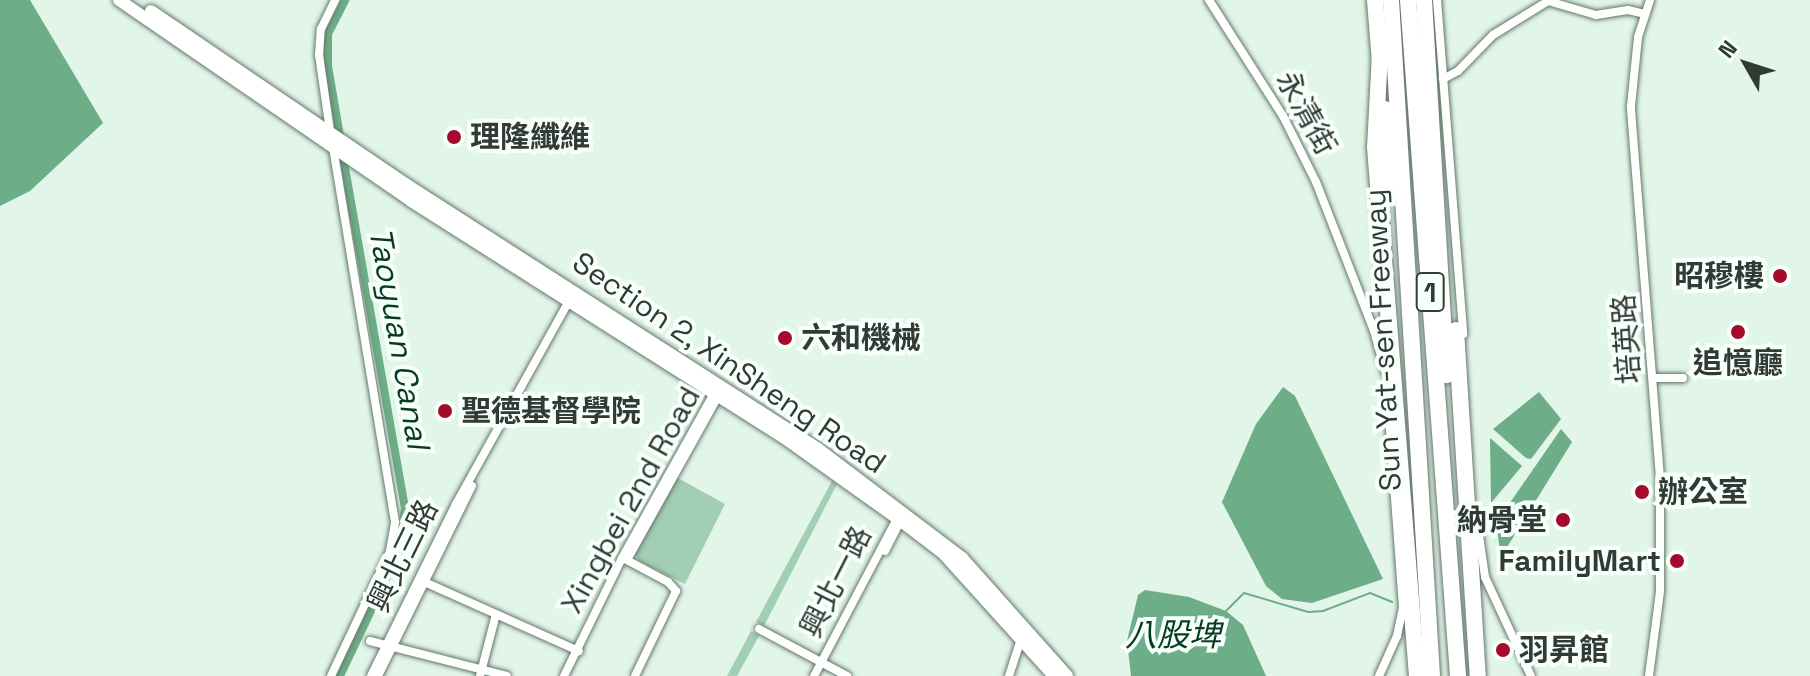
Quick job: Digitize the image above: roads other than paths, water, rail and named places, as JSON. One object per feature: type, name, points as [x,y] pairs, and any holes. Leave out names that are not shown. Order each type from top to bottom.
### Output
[{"type":"highway","name":"1","points":[[1375,0],[1424,540]]},
{"type":"highway","name":"Sun Yat-sen Freeway","points":[[1391,0],[1432,676]]},
{"type":"highway","name":"Sun Yat-sen Freeway","points":[[1408,0],[1458,676]]},
{"type":"highway","name":"1","points":[[1424,0],[1445,328],[1452,585]]},
{"type":"highway","points":[[1380,53],[1375,147],[1417,676]]},
{"type":"highway","points":[[1434,122],[1450,250],[1478,676]]},
{"type":"main road","points":[[119,0],[357,163],[573,298]]},
{"type":"main road","name":"Section 2, XinSheng Road","points":[[135,0],[573,298],[718,390],[787,427],[900,517],[962,558],[1067,676]]},
{"type":"main road","points":[[900,517],[943,553],[1054,676]]},
{"type":"street","points":[[330,131],[319,55],[321,29],[335,0]]},
{"type":"street","name":"永清街","points":[[1209,0],[1283,116],[1316,182],[1383,359],[1403,607],[1397,636],[1379,676]]},
{"type":"street","points":[[1437,0],[1478,547],[1485,577],[1497,597],[1531,676]]},
{"type":"street","name":"培英路","points":[[1649,676],[1661,549],[1654,378],[1632,143],[1632,73],[1650,0]]},
{"type":"street","points":[[1443,79],[1458,71],[1493,35],[1548,1],[1596,15],[1628,10],[1645,14]]},
{"type":"street","points":[[331,676],[390,551],[395,522],[332,146]]},
{"type":"street","name":"興北三路","points":[[371,676],[390,645],[456,504],[573,298]]},
{"type":"street","points":[[1654,378],[1683,378]]},
{"type":"street","name":"Xingbei 2nd Road","points":[[566,676],[625,559],[718,390]]},
{"type":"street","name":"興北一路","points":[[817,676],[900,517]]},
{"type":"street","points":[[625,559],[668,582],[676,591],[635,676]]},
{"type":"street","points":[[422,580],[579,651]]},
{"type":"street","points":[[481,672],[496,614]]},
{"type":"street","points":[[759,629],[847,676]]},
{"type":"street","points":[[1009,676],[1021,639]]},
{"type":"street","points":[[370,641],[481,672],[507,676]]},
{"type":"street","points":[[378,676],[390,645]]},
{"type":"water","points":[[0,0],[30,0],[103,123],[30,191],[0,206]]},
{"type":"water","points":[[1283,387],[1295,396],[1383,579],[1312,603],[1282,599],[1266,586],[1222,502],[1256,424]]},
{"type":"water","points":[[1539,392],[1561,419],[1531,459],[1493,429]]},
{"type":"water","points":[[1561,429],[1572,442],[1501,557],[1496,523]]},
{"type":"water","points":[[1490,438],[1522,466],[1491,503]]},
{"type":"water","name":"八股埤","points":[[1145,590],[1189,597],[1226,611],[1243,625],[1266,676],[1131,676],[1127,641],[1138,595]]},
{"type":"waterway","name":"Taoyuan Canal","points":[[341,142],[328,66],[328,34],[345,0]]},
{"type":"waterway","name":"Taoyuan Canal","points":[[340,676],[399,552],[405,508],[343,155]]},
{"type":"waterway","points":[[1226,611],[1244,593],[1308,612],[1323,611],[1370,593],[1392,602]]},
{"type":"place","name":"理隆纖維","points":[[454,137]]},
{"type":"place","name":"昭穆樓","points":[[1780,276]]},
{"type":"place","name":"追憶廳","points":[[1738,332]]},
{"type":"place","name":"六和機械","points":[[785,338]]},
{"type":"place","name":"聖德基督學院","points":[[445,411]]},
{"type":"place","name":"辦公室","points":[[1642,492]]},
{"type":"place","name":"納骨堂","points":[[1563,520]]},
{"type":"place","name":"FamilyMart","points":[[1677,561]]},
{"type":"place","name":"羽昇館","points":[[1503,650]]}]
